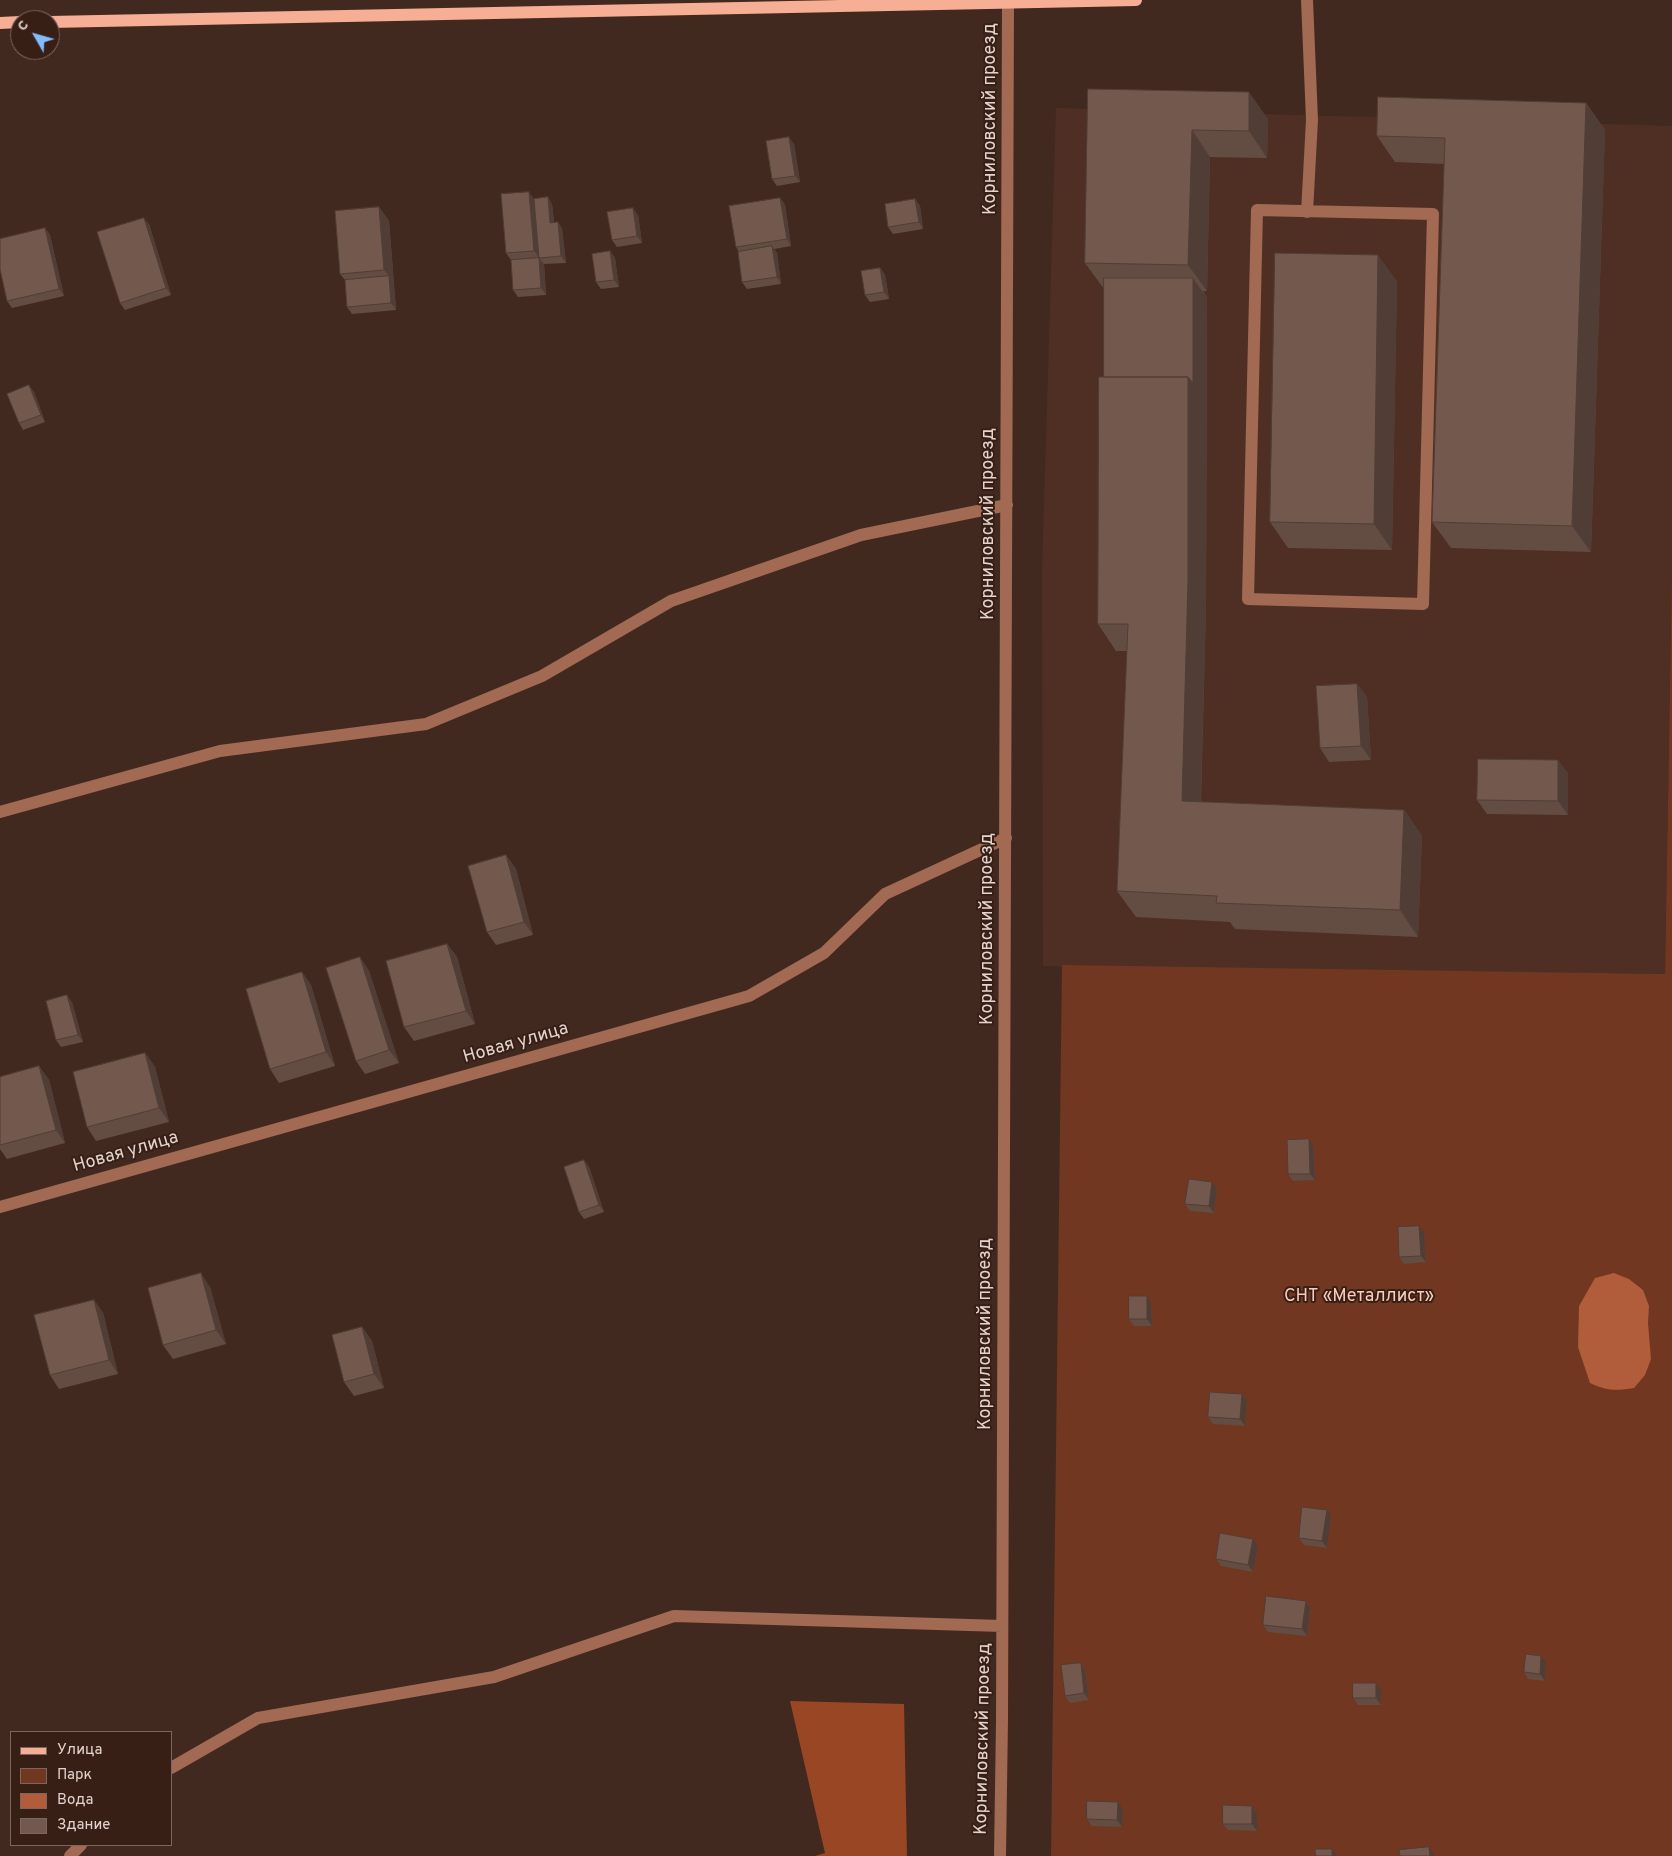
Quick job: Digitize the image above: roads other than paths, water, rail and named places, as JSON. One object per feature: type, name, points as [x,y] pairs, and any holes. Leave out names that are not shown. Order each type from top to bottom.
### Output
[{"type":"main road","points":[[60,22],[1136,0]]},
{"type":"street","points":[[1307,0],[1312,120],[1307,212]]},
{"type":"street","name":"Корниловский проезд","points":[[1000,1856],[1006,838],[1008,3]]},
{"type":"street","points":[[1256,210],[1307,212],[1433,214],[1422,604],[1248,599],[1256,210]]},
{"type":"street","points":[[0,812],[220,751],[426,724],[542,676],[672,600],[861,535],[1006,505]]},
{"type":"street","name":"Новая улица","points":[[0,1207],[749,996],[824,952],[885,894],[1006,838]]},
{"type":"street","points":[[172,1767],[258,1718],[494,1678],[674,1616],[1002,1626]]},
{"type":"street","points":[[70,1856],[79,1846]]},
{"type":"water","points":[[1614,1273],[1629,1279],[1643,1290],[1649,1306],[1648,1323],[1651,1359],[1645,1375],[1634,1388],[1622,1390],[1602,1388],[1590,1383],[1578,1347],[1579,1306],[1595,1278]]},
{"type":"park label","name":"СНТ «Металлист»","points":[[1359,1297]]}]
